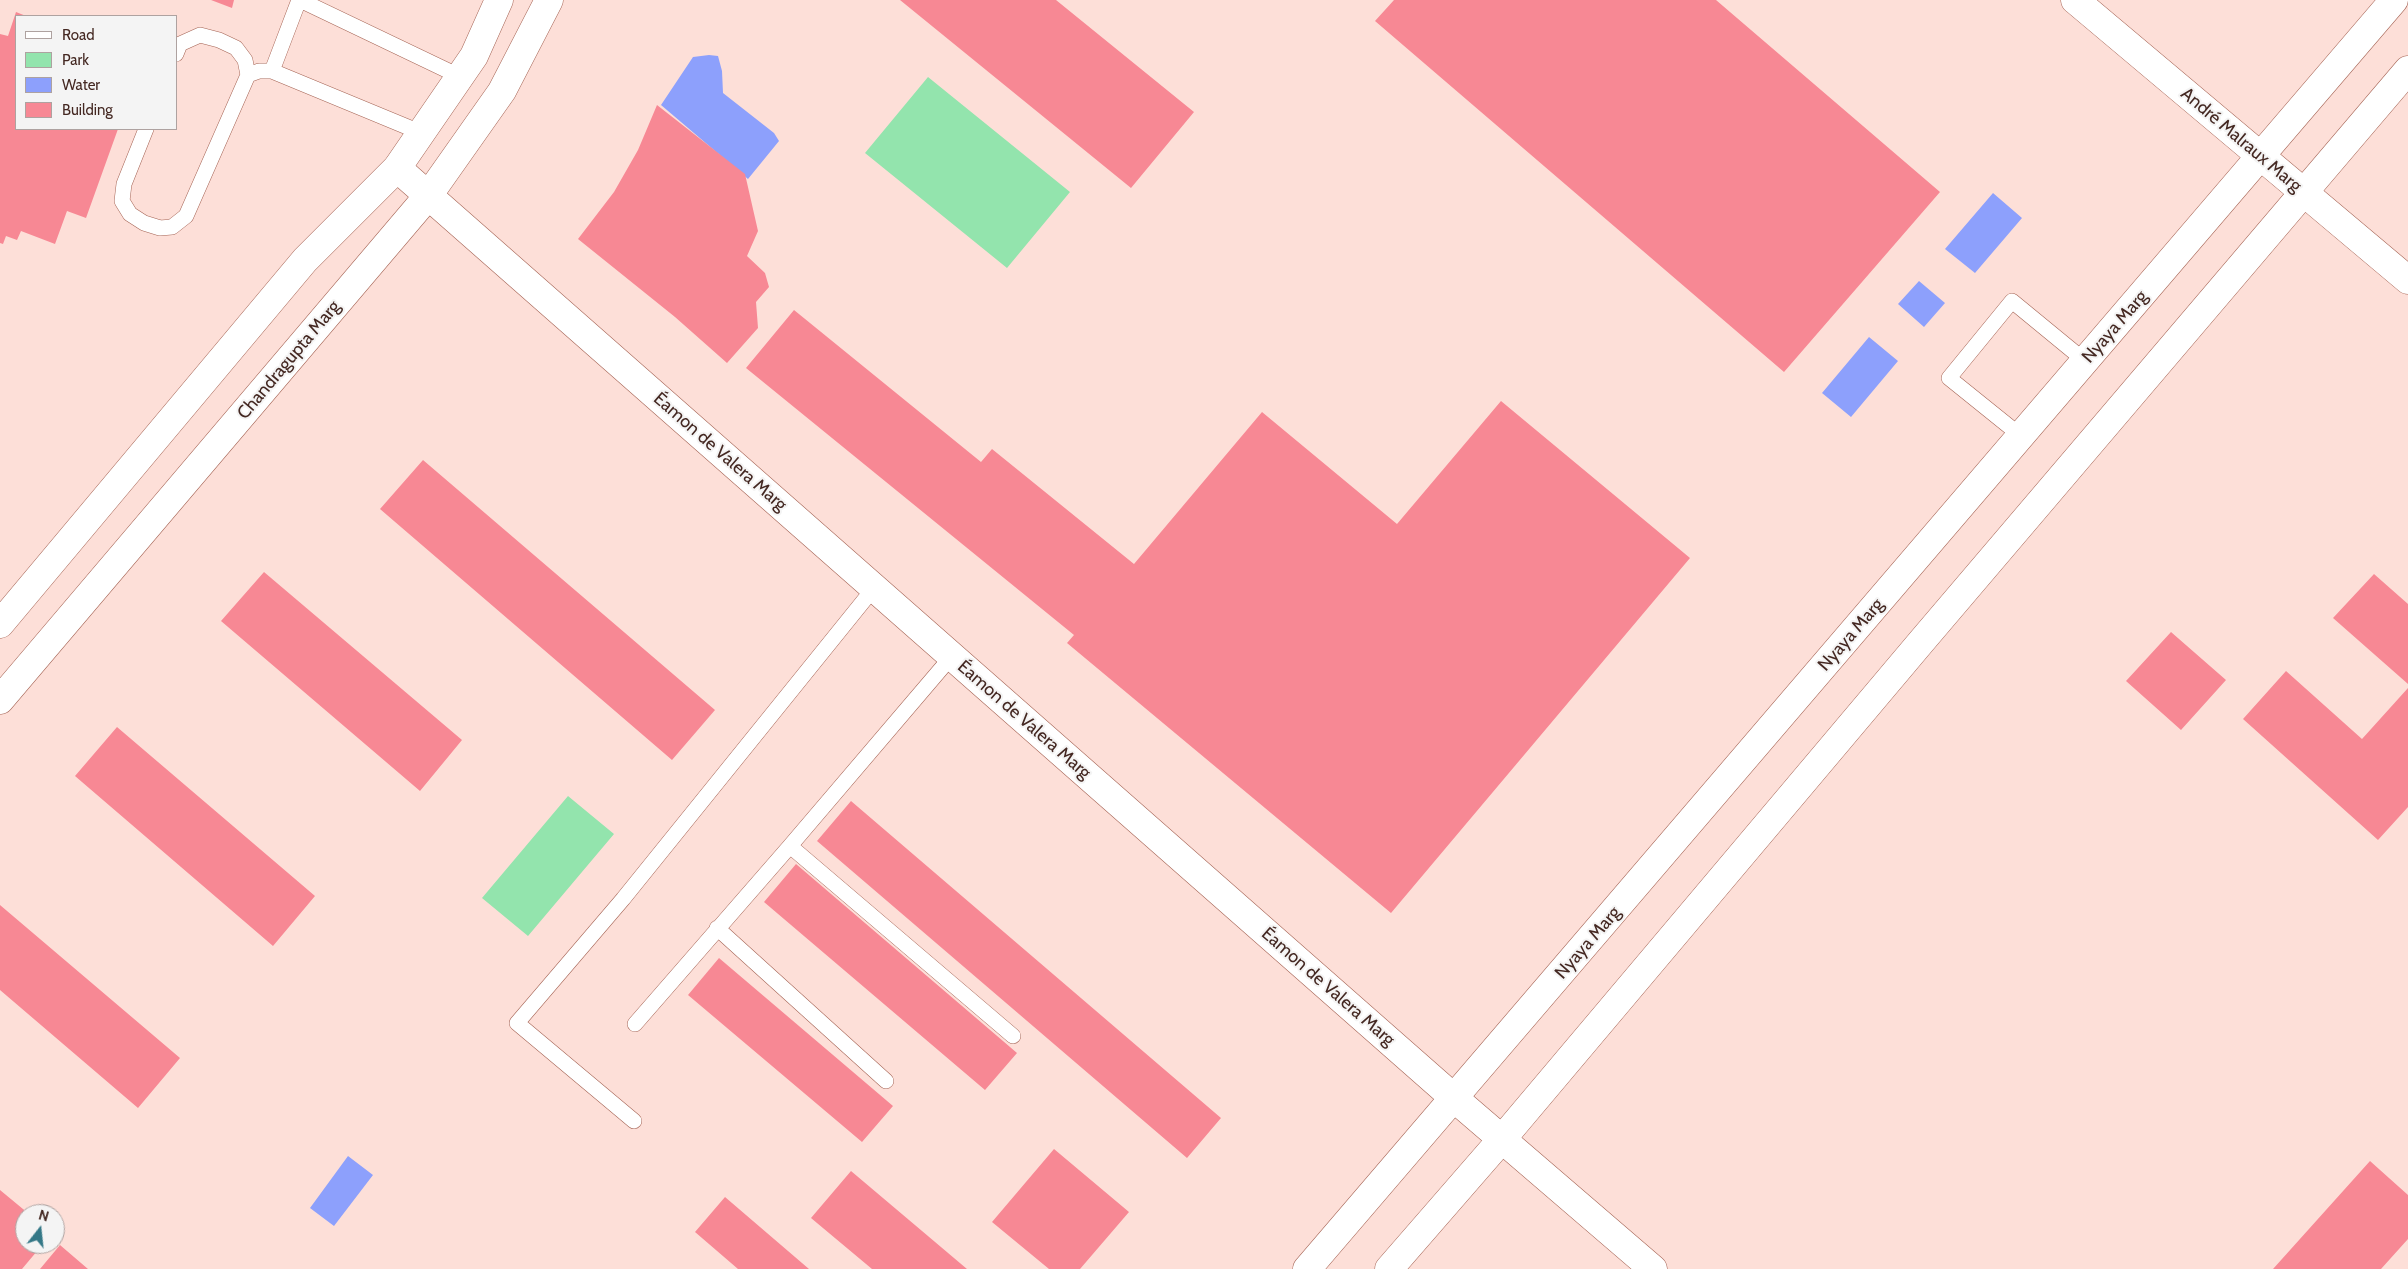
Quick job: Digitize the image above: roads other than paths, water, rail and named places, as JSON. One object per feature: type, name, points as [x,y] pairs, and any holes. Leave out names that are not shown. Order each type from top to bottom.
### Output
[{"type":"street","points":[[0,624],[306,260],[397,168],[474,56],[499,0]]},
{"type":"street","name":"Chandragupta Marg","points":[[0,700],[428,196],[502,91],[549,0]]},
{"type":"street","name":"André Malraux Marg","points":[[2074,0],[2408,280]]},
{"type":"street","name":"Nyaya Marg","points":[[1307,1269],[2394,0]]},
{"type":"street","points":[[1388,1269],[1502,1139],[1921,642],[2305,194],[2408,70]]},
{"type":"street","name":"Éamon de Valera Marg","points":[[397,168],[1454,1098],[1653,1269]]},
{"type":"lane","points":[[272,71],[300,0],[461,77]]},
{"type":"lane","points":[[146,130],[124,184],[122,201],[130,214],[144,224],[160,228],[172,227],[186,216],[248,75],[245,60],[236,48],[219,40],[200,35],[180,44],[178,49]]},
{"type":"lane","points":[[248,75],[259,71],[272,71],[422,133]]},
{"type":"lane","points":[[2021,436],[1948,378],[2012,301],[2085,361]]},
{"type":"lane","points":[[634,1121],[517,1023],[623,898],[874,588]]},
{"type":"lane","points":[[635,1024],[952,656]]},
{"type":"lane","points":[[790,846],[1013,1036]]},
{"type":"lane","points":[[717,928],[886,1081]]},
{"type":"water","points":[[718,56],[722,71],[723,93],[774,133],[779,141],[748,179],[661,105],[693,57]]},
{"type":"water","points":[[1993,193],[2022,218],[1975,273],[1945,249]]},
{"type":"water","points":[[1919,281],[1945,303],[1924,327],[1898,304]]},
{"type":"water","points":[[1869,337],[1898,361],[1851,417],[1822,393]]},
{"type":"water","points":[[348,1156],[373,1175],[334,1226],[310,1208]]}]
